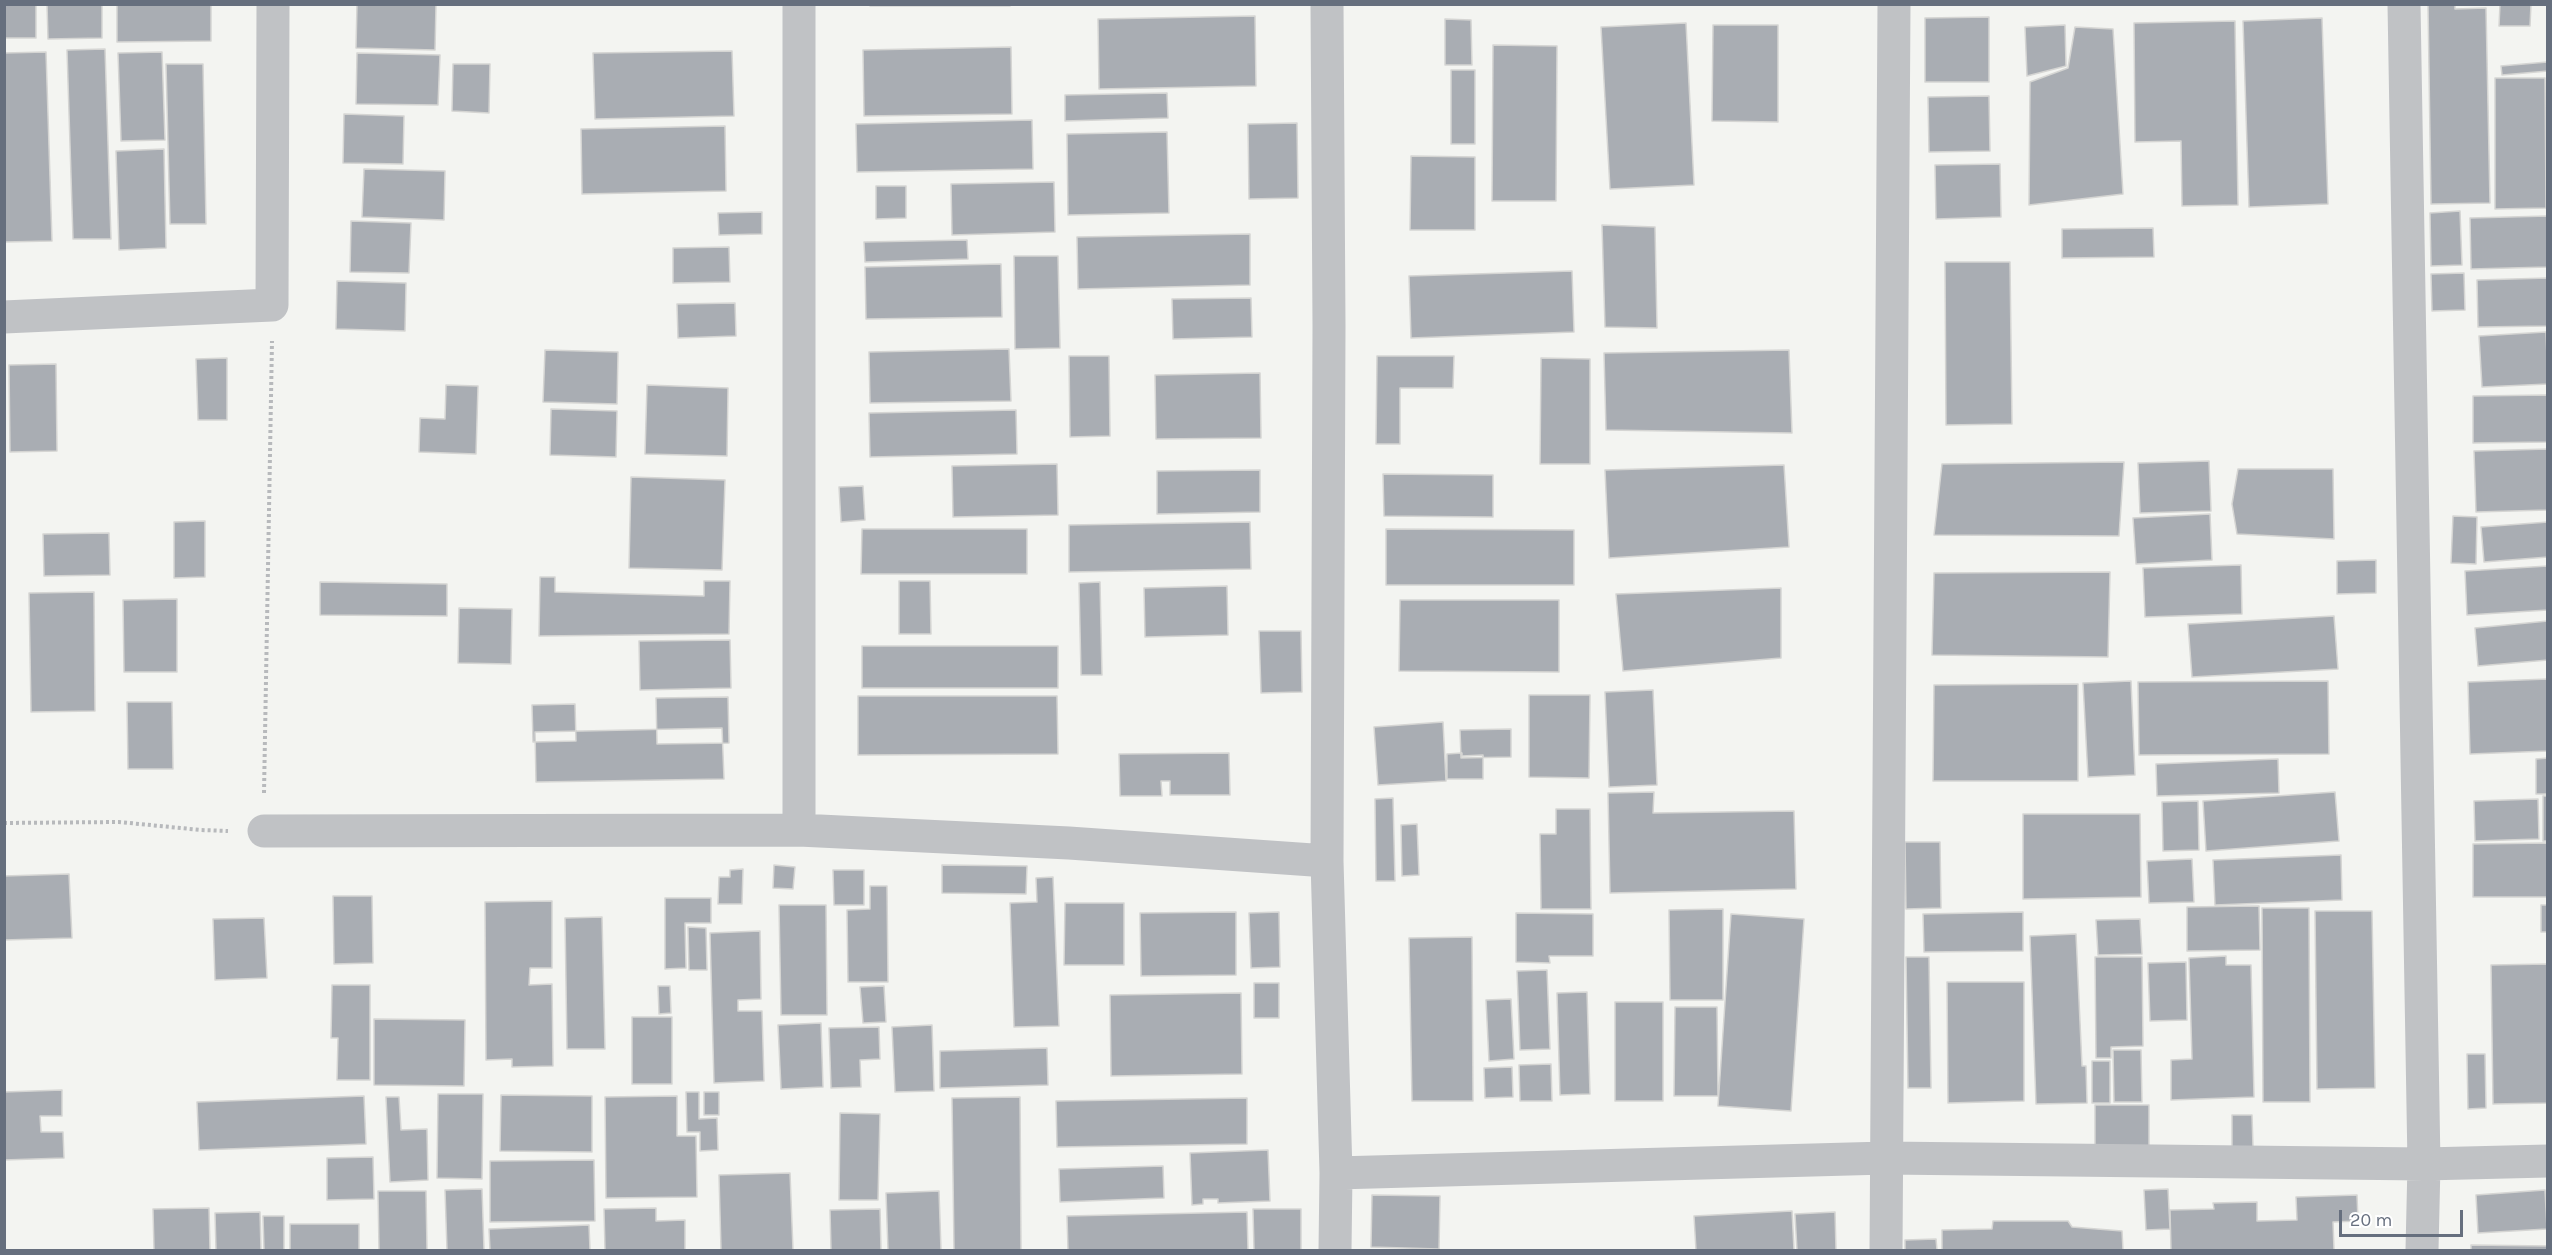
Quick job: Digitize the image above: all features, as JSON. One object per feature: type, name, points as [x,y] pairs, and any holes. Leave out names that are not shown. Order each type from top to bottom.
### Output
[{"type":"street","points":[[4,317],[272,305],[273,4]]},
{"type":"street","points":[[799,4],[799,830]]},
{"type":"street","points":[[1327,4],[1329,326],[1327,861],[1336,1173],[1335,1251]]},
{"type":"street","points":[[1886,1251],[1894,4]]},
{"type":"street","points":[[2404,4],[2424,1164],[2422,1251]]},
{"type":"street","points":[[264,831],[799,830],[1069,843],[1327,861]]},
{"type":"street","points":[[1336,1173],[1886,1158],[2424,1164],[2547,1161]]},
{"type":"path","points":[[4,823],[119,822],[201,830],[264,831],[272,305]]},
{"type":"building","points":[[4,4],[36,4],[36,38],[4,38]]},
{"type":"building","points":[[47,4],[102,4],[102,38],[48,39]]},
{"type":"building","points":[[117,4],[211,4],[211,41],[117,42]]},
{"type":"building","points":[[357,4],[436,4],[435,50],[356,48]]},
{"type":"building","points":[[870,4],[1010,4],[1010,6],[870,6]]},
{"type":"building","points":[[2428,4],[2455,4],[2455,9],[2486,8],[2490,203],[2431,204]]},
{"type":"building","points":[[2500,4],[2531,4],[2530,26],[2499,26]]},
{"type":"building","points":[[1255,16],[1256,86],[1099,89],[1098,19]]},
{"type":"building","points":[[1989,17],[1989,82],[1925,82],[1925,18]]},
{"type":"building","points":[[2322,18],[2328,204],[2249,207],[2243,21]]},
{"type":"building","points":[[1445,19],[1471,20],[1472,65],[1445,65]]},
{"type":"building","points":[[2235,21],[2238,205],[2182,206],[2181,141],[2135,142],[2134,23]]},
{"type":"building","points":[[1686,23],[1694,185],[1610,189],[1601,27]]},
{"type":"building","points":[[1713,25],[1778,25],[1778,122],[1712,121]]},
{"type":"building","points":[[2065,25],[2066,66],[2027,76],[2025,27]]},
{"type":"building","points":[[2075,27],[2113,29],[2123,194],[2029,205],[2030,82],[2068,68]]},
{"type":"building","points":[[1493,45],[1557,46],[1556,201],[1492,201]]},
{"type":"building","points":[[1011,47],[1012,114],[864,116],[863,50]]},
{"type":"building","points":[[105,49],[111,239],[73,239],[67,50]]},
{"type":"building","points":[[732,51],[734,116],[595,119],[593,53]]},
{"type":"building","points":[[46,52],[52,241],[4,242],[4,53]]},
{"type":"building","points":[[162,52],[165,140],[121,141],[118,53]]},
{"type":"building","points":[[357,53],[440,55],[438,105],[356,104]]},
{"type":"building","points":[[2547,62],[2548,71],[2502,75],[2501,66]]},
{"type":"building","points":[[166,64],[203,64],[206,224],[170,224]]},
{"type":"building","points":[[453,64],[490,64],[489,113],[452,111]]},
{"type":"building","points":[[1451,70],[1475,70],[1475,144],[1451,144]]},
{"type":"building","points":[[2495,78],[2545,78],[2546,208],[2495,209]]},
{"type":"building","points":[[1167,93],[1168,118],[1065,121],[1065,95]]},
{"type":"building","points":[[1989,96],[1990,151],[1929,152],[1928,97]]},
{"type":"building","points":[[344,114],[404,116],[403,164],[343,163]]},
{"type":"building","points":[[1032,120],[1033,169],[857,172],[856,124]]},
{"type":"building","points":[[1297,123],[1298,198],[1249,199],[1248,124]]},
{"type":"building","points":[[725,126],[726,191],[582,194],[581,129]]},
{"type":"building","points":[[1167,132],[1169,213],[1068,215],[1067,134]]},
{"type":"building","points":[[164,149],[166,248],[119,250],[116,151]]},
{"type":"building","points":[[1411,156],[1475,157],[1475,230],[1410,230]]},
{"type":"building","points":[[2000,164],[2001,217],[1936,219],[1935,165]]},
{"type":"building","points":[[364,169],[445,171],[444,220],[362,217]]},
{"type":"building","points":[[1054,182],[1055,232],[952,235],[951,184]]},
{"type":"building","points":[[876,186],[906,186],[906,218],[876,219]]},
{"type":"building","points":[[2460,211],[2462,265],[2431,266],[2430,213]]},
{"type":"building","points":[[762,212],[762,234],[719,235],[718,213]]},
{"type":"building","points":[[2548,216],[2548,267],[2471,269],[2470,218]]},
{"type":"building","points":[[351,221],[411,223],[409,273],[350,272]]},
{"type":"building","points":[[1602,225],[1655,227],[1657,328],[1605,327]]},
{"type":"building","points":[[2153,228],[2154,257],[2062,258],[2062,229]]},
{"type":"building","points":[[1250,234],[1250,285],[1078,289],[1077,237]]},
{"type":"building","points":[[967,240],[968,259],[865,262],[864,242]]},
{"type":"building","points":[[729,247],[730,282],[673,283],[673,248]]},
{"type":"building","points":[[1014,256],[1058,256],[1060,348],[1015,349]]},
{"type":"building","points":[[1945,262],[2010,262],[2012,424],[1946,425]]},
{"type":"building","points":[[1001,264],[1002,317],[866,319],[865,267]]},
{"type":"building","points":[[1572,271],[1574,332],[1411,338],[1409,276]]},
{"type":"building","points":[[2464,273],[2465,310],[2432,311],[2431,274]]},
{"type":"building","points":[[2548,278],[2548,326],[2478,327],[2477,280]]},
{"type":"building","points":[[337,281],[406,283],[405,331],[336,329]]},
{"type":"building","points":[[1251,298],[1252,337],[1173,339],[1172,299]]},
{"type":"building","points":[[735,303],[736,336],[678,338],[677,304]]},
{"type":"building","points":[[2546,332],[2548,384],[2482,387],[2479,336]]},
{"type":"building","points":[[1009,349],[1011,401],[870,403],[869,352]]},
{"type":"building","points":[[545,350],[618,352],[617,404],[543,402]]},
{"type":"building","points":[[1789,350],[1792,433],[1606,430],[1604,353]]},
{"type":"building","points":[[1069,356],[1109,356],[1110,436],[1070,437]]},
{"type":"building","points":[[1377,356],[1454,356],[1453,388],[1400,388],[1400,444],[1376,444]]},
{"type":"building","points":[[227,358],[227,420],[198,420],[196,359]]},
{"type":"building","points":[[1541,358],[1590,359],[1590,464],[1540,464]]},
{"type":"building","points":[[56,364],[57,451],[10,452],[9,365]]},
{"type":"building","points":[[1260,373],[1261,438],[1156,439],[1155,375]]},
{"type":"building","points":[[446,385],[478,386],[476,454],[419,452],[420,418],[445,419]]},
{"type":"building","points":[[647,385],[728,388],[727,456],[645,454]]},
{"type":"building","points":[[2548,395],[2548,442],[2473,443],[2473,396]]},
{"type":"building","points":[[551,409],[617,411],[616,457],[550,455]]},
{"type":"building","points":[[1016,410],[1017,454],[870,457],[869,413]]},
{"type":"building","points":[[2548,449],[2548,510],[2476,512],[2474,451]]},
{"type":"building","points":[[2209,461],[2211,511],[2140,513],[2138,463]]},
{"type":"building","points":[[2124,462],[2119,536],[1934,535],[1942,464]]},
{"type":"building","points":[[1057,464],[1058,515],[953,517],[952,466]]},
{"type":"building","points":[[1784,465],[1789,547],[1609,558],[1605,470]]},
{"type":"building","points":[[2238,469],[2333,469],[2334,539],[2237,534],[2232,504]]},
{"type":"building","points":[[1260,470],[1260,512],[1157,514],[1157,471]]},
{"type":"building","points":[[1383,474],[1493,475],[1493,517],[1384,516]]},
{"type":"building","points":[[631,477],[725,480],[722,570],[629,568]]},
{"type":"building","points":[[863,486],[865,520],[841,522],[839,487]]},
{"type":"building","points":[[2210,514],[2212,560],[2136,564],[2133,518]]},
{"type":"building","points":[[2453,516],[2477,517],[2476,564],[2451,563]]},
{"type":"building","points":[[205,521],[205,577],[174,578],[174,522]]},
{"type":"building","points":[[1250,522],[1251,569],[1069,572],[1069,525]]},
{"type":"building","points":[[2548,522],[2548,557],[2484,562],[2481,527]]},
{"type":"building","points":[[862,529],[1027,529],[1027,574],[861,574]]},
{"type":"building","points":[[1386,529],[1574,530],[1574,585],[1386,585]]},
{"type":"building","points":[[109,533],[110,575],[44,576],[43,534]]},
{"type":"building","points":[[2376,560],[2376,593],[2337,594],[2337,561]]},
{"type":"building","points":[[2241,565],[2242,614],[2145,617],[2143,568]]},
{"type":"building","points":[[2548,566],[2548,610],[2467,615],[2465,571]]},
{"type":"building","points":[[2110,572],[2108,657],[1932,655],[1934,573]]},
{"type":"building","points":[[540,577],[555,577],[555,592],[704,596],[704,581],[730,581],[729,634],[539,636]]},
{"type":"building","points":[[899,581],[930,581],[931,634],[899,634]]},
{"type":"building","points":[[320,582],[447,584],[447,616],[320,615]]},
{"type":"building","points":[[1100,582],[1102,675],[1081,675],[1079,583]]},
{"type":"building","points":[[1227,586],[1228,635],[1145,637],[1144,588]]},
{"type":"building","points":[[1781,588],[1781,658],[1623,671],[1616,594]]},
{"type":"building","points":[[94,592],[95,711],[31,712],[29,593]]},
{"type":"building","points":[[177,599],[177,672],[124,672],[123,600]]},
{"type":"building","points":[[1400,600],[1559,600],[1559,672],[1399,671]]},
{"type":"building","points":[[459,608],[512,609],[511,664],[458,663]]},
{"type":"building","points":[[2334,616],[2338,669],[2192,677],[2188,624]]},
{"type":"building","points":[[2548,621],[2548,660],[2478,666],[2475,628]]},
{"type":"building","points":[[1259,631],[1301,631],[1302,692],[1261,693]]},
{"type":"building","points":[[730,640],[731,688],[640,690],[639,641]]},
{"type":"building","points":[[862,646],[1058,646],[1058,688],[862,688]]},
{"type":"building","points":[[2548,679],[2548,751],[2470,754],[2468,682]]},
{"type":"building","points":[[2131,681],[2135,775],[2088,777],[2083,683]]},
{"type":"building","points":[[2328,681],[2329,754],[2139,755],[2138,682]]},
{"type":"building","points":[[2078,684],[2078,781],[1933,781],[1934,685]]},
{"type":"building","points":[[1653,690],[1657,785],[1609,787],[1605,692]]},
{"type":"building","points":[[1529,695],[1590,695],[1589,778],[1529,777]]},
{"type":"building","points":[[858,696],[1057,696],[1058,754],[858,755]]},
{"type":"building","points":[[728,697],[729,743],[657,744],[656,698]]},
{"type":"building","points":[[127,702],[172,702],[173,769],[128,769]]},
{"type":"building","points":[[575,704],[576,741],[533,742],[532,705]]},
{"type":"building","points":[[1443,722],[1446,781],[1378,785],[1374,727]]},
{"type":"building","points":[[722,728],[724,779],[536,782],[535,732]]},
{"type":"building","points":[[1511,729],[1511,757],[1461,758],[1460,730]]},
{"type":"building","points":[[1229,753],[1230,795],[1170,795],[1170,781],[1161,781],[1162,796],[1120,796],[1119,754]]},
{"type":"building","points":[[1462,753],[1462,756],[1483,755],[1483,779],[1447,779],[1447,754]]},
{"type":"building","points":[[2548,758],[2548,794],[2536,794],[2536,759]]},
{"type":"building","points":[[2278,759],[2279,793],[2157,796],[2156,764]]},
{"type":"building","points":[[1654,792],[1653,813],[1794,811],[1796,889],[1610,893],[1608,793]]},
{"type":"building","points":[[2335,792],[2339,841],[2206,851],[2203,801]]},
{"type":"building","points":[[2543,796],[2548,796],[2548,841],[2543,841]]},
{"type":"building","points":[[1393,798],[1395,881],[1376,881],[1375,799]]},
{"type":"building","points":[[2538,799],[2539,839],[2475,841],[2474,801]]},
{"type":"building","points":[[2198,801],[2199,850],[2163,851],[2162,802]]},
{"type":"building","points":[[1556,809],[1590,809],[1591,909],[1541,909],[1540,834],[1556,834]]},
{"type":"building","points":[[2023,814],[2140,814],[2141,897],[2023,899]]},
{"type":"building","points":[[1417,824],[1419,875],[1402,876],[1401,825]]},
{"type":"building","points":[[1905,842],[1940,842],[1941,908],[1906,909]]},
{"type":"building","points":[[2548,843],[2548,897],[2473,897],[2473,844]]},
{"type":"building","points":[[2341,855],[2342,900],[2215,905],[2213,860]]},
{"type":"building","points":[[2192,859],[2194,902],[2149,903],[2147,861]]},
{"type":"building","points":[[774,865],[795,867],[793,889],[773,888]]},
{"type":"building","points":[[942,865],[1027,866],[1026,894],[942,893]]},
{"type":"building","points":[[743,869],[742,904],[718,904],[719,877],[730,877],[730,870]]},
{"type":"building","points":[[833,870],[864,870],[864,905],[834,905]]},
{"type":"building","points":[[69,874],[72,938],[4,940],[4,876]]},
{"type":"building","points":[[1053,877],[1059,1026],[1014,1027],[1010,903],[1037,902],[1036,878]]},
{"type":"building","points":[[870,886],[887,886],[888,982],[848,982],[847,910],[870,909]]},
{"type":"building","points":[[333,896],[372,896],[373,963],[334,964]]},
{"type":"building","points":[[665,898],[711,898],[711,923],[685,923],[686,968],[665,969]]},
{"type":"building","points":[[552,901],[552,968],[530,968],[529,985],[552,984],[553,1066],[512,1067],[512,1059],[486,1060],[485,902]]},
{"type":"building","points":[[1065,903],[1124,903],[1124,965],[1064,965]]},
{"type":"building","points":[[779,905],[826,905],[827,1015],[781,1015]]},
{"type":"building","points":[[2541,905],[2548,905],[2548,932],[2541,932]]},
{"type":"building","points":[[2259,906],[2260,950],[2187,951],[2187,907]]},
{"type":"building","points":[[2262,908],[2309,908],[2310,1102],[2263,1102]]},
{"type":"building","points":[[1723,909],[1723,1000],[1670,1000],[1669,910]]},
{"type":"building","points":[[2315,911],[2372,911],[2375,1088],[2317,1089]]},
{"type":"building","points":[[1236,912],[1236,975],[1141,976],[1140,913]]},
{"type":"building","points":[[1279,912],[1280,967],[1251,968],[1249,913]]},
{"type":"building","points":[[2023,912],[2023,951],[1924,952],[1923,914]]},
{"type":"building","points":[[1516,913],[1593,914],[1593,956],[1549,956],[1550,963],[1516,962]]},
{"type":"building","points":[[1731,914],[1804,919],[1791,1111],[1718,1106]]},
{"type":"building","points":[[602,917],[605,1049],[567,1049],[565,918]]},
{"type":"building","points":[[264,918],[267,978],[215,980],[213,919]]},
{"type":"building","points":[[2140,919],[2142,954],[2098,955],[2096,920]]},
{"type":"building","points":[[688,927],[706,928],[707,970],[689,970]]},
{"type":"building","points":[[760,931],[761,999],[738,1000],[738,1011],[762,1011],[764,1081],[714,1083],[710,933]]},
{"type":"building","points":[[2076,934],[2082,1066],[2086,1066],[2087,1103],[2036,1104],[2030,936]]},
{"type":"building","points":[[1472,937],[1473,1101],[1412,1101],[1409,938]]},
{"type":"building","points":[[2226,956],[2226,965],[2251,965],[2254,1097],[2171,1100],[2171,1060],[2192,1059],[2189,958]]},
{"type":"building","points":[[1906,957],[1929,957],[1931,1088],[1908,1088]]},
{"type":"building","points":[[2095,957],[2142,957],[2143,1046],[2111,1047],[2111,1058],[2096,1058]]},
{"type":"building","points":[[2186,962],[2187,1020],[2150,1021],[2148,963]]},
{"type":"building","points":[[2548,964],[2548,1103],[2493,1104],[2491,965]]},
{"type":"building","points":[[1547,970],[1550,1049],[1520,1050],[1517,971]]},
{"type":"building","points":[[1947,982],[2024,982],[2024,1101],[1948,1103]]},
{"type":"building","points":[[1254,983],[1279,983],[1279,1018],[1254,1018]]},
{"type":"building","points":[[332,985],[370,985],[370,1080],[337,1080],[338,1038],[331,1038]]},
{"type":"building","points":[[658,986],[670,986],[671,1013],[659,1014]]},
{"type":"building","points":[[884,986],[886,1022],[863,1023],[860,987]]},
{"type":"building","points":[[1587,992],[1590,1094],[1560,1095],[1557,993]]},
{"type":"building","points":[[1241,993],[1242,1074],[1111,1076],[1110,995]]},
{"type":"building","points":[[1511,999],[1514,1059],[1489,1061],[1486,1000]]},
{"type":"building","points":[[1615,1002],[1663,1002],[1663,1101],[1615,1101]]},
{"type":"building","points":[[1675,1007],[1717,1007],[1718,1096],[1674,1096]]},
{"type":"building","points":[[632,1017],[672,1017],[672,1084],[632,1084]]},
{"type":"building","points":[[374,1019],[465,1020],[464,1086],[374,1085]]},
{"type":"building","points":[[821,1023],[823,1087],[781,1089],[778,1025]]},
{"type":"building","points":[[932,1025],[934,1091],[895,1092],[892,1027]]},
{"type":"building","points":[[879,1027],[880,1059],[860,1060],[861,1087],[831,1088],[829,1028]]},
{"type":"building","points":[[1047,1048],[1048,1085],[940,1088],[940,1051]]},
{"type":"building","points":[[2113,1050],[2141,1050],[2142,1102],[2114,1102]]},
{"type":"building","points":[[2467,1054],[2485,1054],[2486,1108],[2468,1109]]},
{"type":"building","points":[[2092,1061],[2110,1061],[2110,1103],[2092,1103]]},
{"type":"building","points":[[1551,1064],[1552,1101],[1520,1101],[1519,1065]]},
{"type":"building","points":[[1512,1067],[1513,1097],[1485,1098],[1484,1068]]},
{"type":"building","points":[[62,1090],[62,1116],[40,1116],[41,1132],[63,1132],[64,1158],[4,1160],[4,1092]]},
{"type":"building","points":[[686,1092],[699,1092],[699,1119],[717,1118],[718,1150],[700,1151],[700,1132],[687,1132]]},
{"type":"building","points":[[704,1092],[719,1092],[719,1115],[704,1115]]},
{"type":"building","points":[[438,1094],[483,1094],[482,1179],[437,1178]]},
{"type":"building","points":[[501,1095],[592,1096],[592,1152],[500,1151]]},
{"type":"building","points":[[364,1096],[366,1144],[199,1150],[197,1102]]},
{"type":"building","points":[[677,1096],[677,1136],[696,1136],[697,1197],[606,1198],[605,1097]]},
{"type":"building","points":[[386,1097],[399,1097],[401,1130],[427,1129],[428,1180],[390,1182]]},
{"type":"building","points":[[1020,1097],[1021,1250],[954,1250],[952,1098]]},
{"type":"building","points":[[1247,1098],[1247,1144],[1057,1147],[1056,1101]]},
{"type":"building","points":[[2095,1105],[2149,1105],[2149,1150],[2095,1150]]},
{"type":"building","points":[[840,1113],[880,1114],[878,1200],[839,1200]]},
{"type":"building","points":[[2232,1115],[2252,1115],[2253,1147],[2232,1147]]},
{"type":"building","points":[[1268,1150],[1270,1201],[1218,1203],[1218,1199],[1203,1199],[1203,1204],[1192,1205],[1190,1153]]},
{"type":"building","points":[[373,1157],[374,1199],[327,1200],[327,1158]]},
{"type":"building","points":[[594,1160],[595,1221],[490,1222],[490,1161]]},
{"type":"building","points":[[1163,1166],[1164,1198],[1060,1202],[1059,1169]]},
{"type":"building","points":[[790,1173],[793,1250],[721,1250],[719,1175]]},
{"type":"building","points":[[482,1189],[484,1250],[447,1250],[445,1190]]},
{"type":"building","points":[[2168,1189],[2170,1229],[2146,1230],[2144,1190]]},
{"type":"building","points":[[2545,1190],[2547,1229],[2478,1233],[2476,1195]]},
{"type":"building","points":[[378,1191],[426,1191],[427,1250],[379,1250]]},
{"type":"building","points":[[939,1191],[941,1250],[888,1250],[886,1193]]},
{"type":"building","points":[[1372,1195],[1440,1196],[1439,1249],[1371,1247]]},
{"type":"building","points":[[2357,1195],[2358,1221],[2333,1222],[2334,1250],[2171,1250],[2170,1210],[2214,1209],[2213,1203],[2257,1202],[2257,1221],[2297,1220],[2296,1197]]},
{"type":"building","points":[[209,1208],[210,1250],[154,1250],[153,1209]]},
{"type":"building","points":[[656,1208],[656,1221],[685,1220],[685,1250],[605,1250],[604,1209]]},
{"type":"building","points":[[880,1209],[881,1250],[831,1250],[830,1210]]},
{"type":"building","points":[[1253,1209],[1301,1209],[1301,1250],[1254,1250]]},
{"type":"building","points":[[1792,1211],[1794,1250],[1696,1250],[1694,1216]]},
{"type":"building","points":[[260,1212],[261,1250],[216,1250],[215,1213]]},
{"type":"building","points":[[1247,1212],[1248,1250],[1068,1250],[1067,1216]]},
{"type":"building","points":[[1835,1212],[1836,1250],[1797,1250],[1795,1214]]},
{"type":"building","points":[[263,1216],[284,1216],[284,1250],[264,1250]]},
{"type":"building","points":[[1993,1221],[2068,1221],[2072,1227],[2122,1231],[2123,1250],[1942,1250],[1942,1230],[1992,1229]]},
{"type":"building","points":[[290,1224],[359,1224],[359,1250],[290,1250]]},
{"type":"building","points":[[589,1225],[590,1250],[490,1250],[489,1229]]},
{"type":"building","points":[[1936,1239],[1937,1250],[1905,1250],[1905,1240]]},
{"type":"building","points":[[2471,1245],[2548,1246],[2548,1250],[2471,1250]]}]
